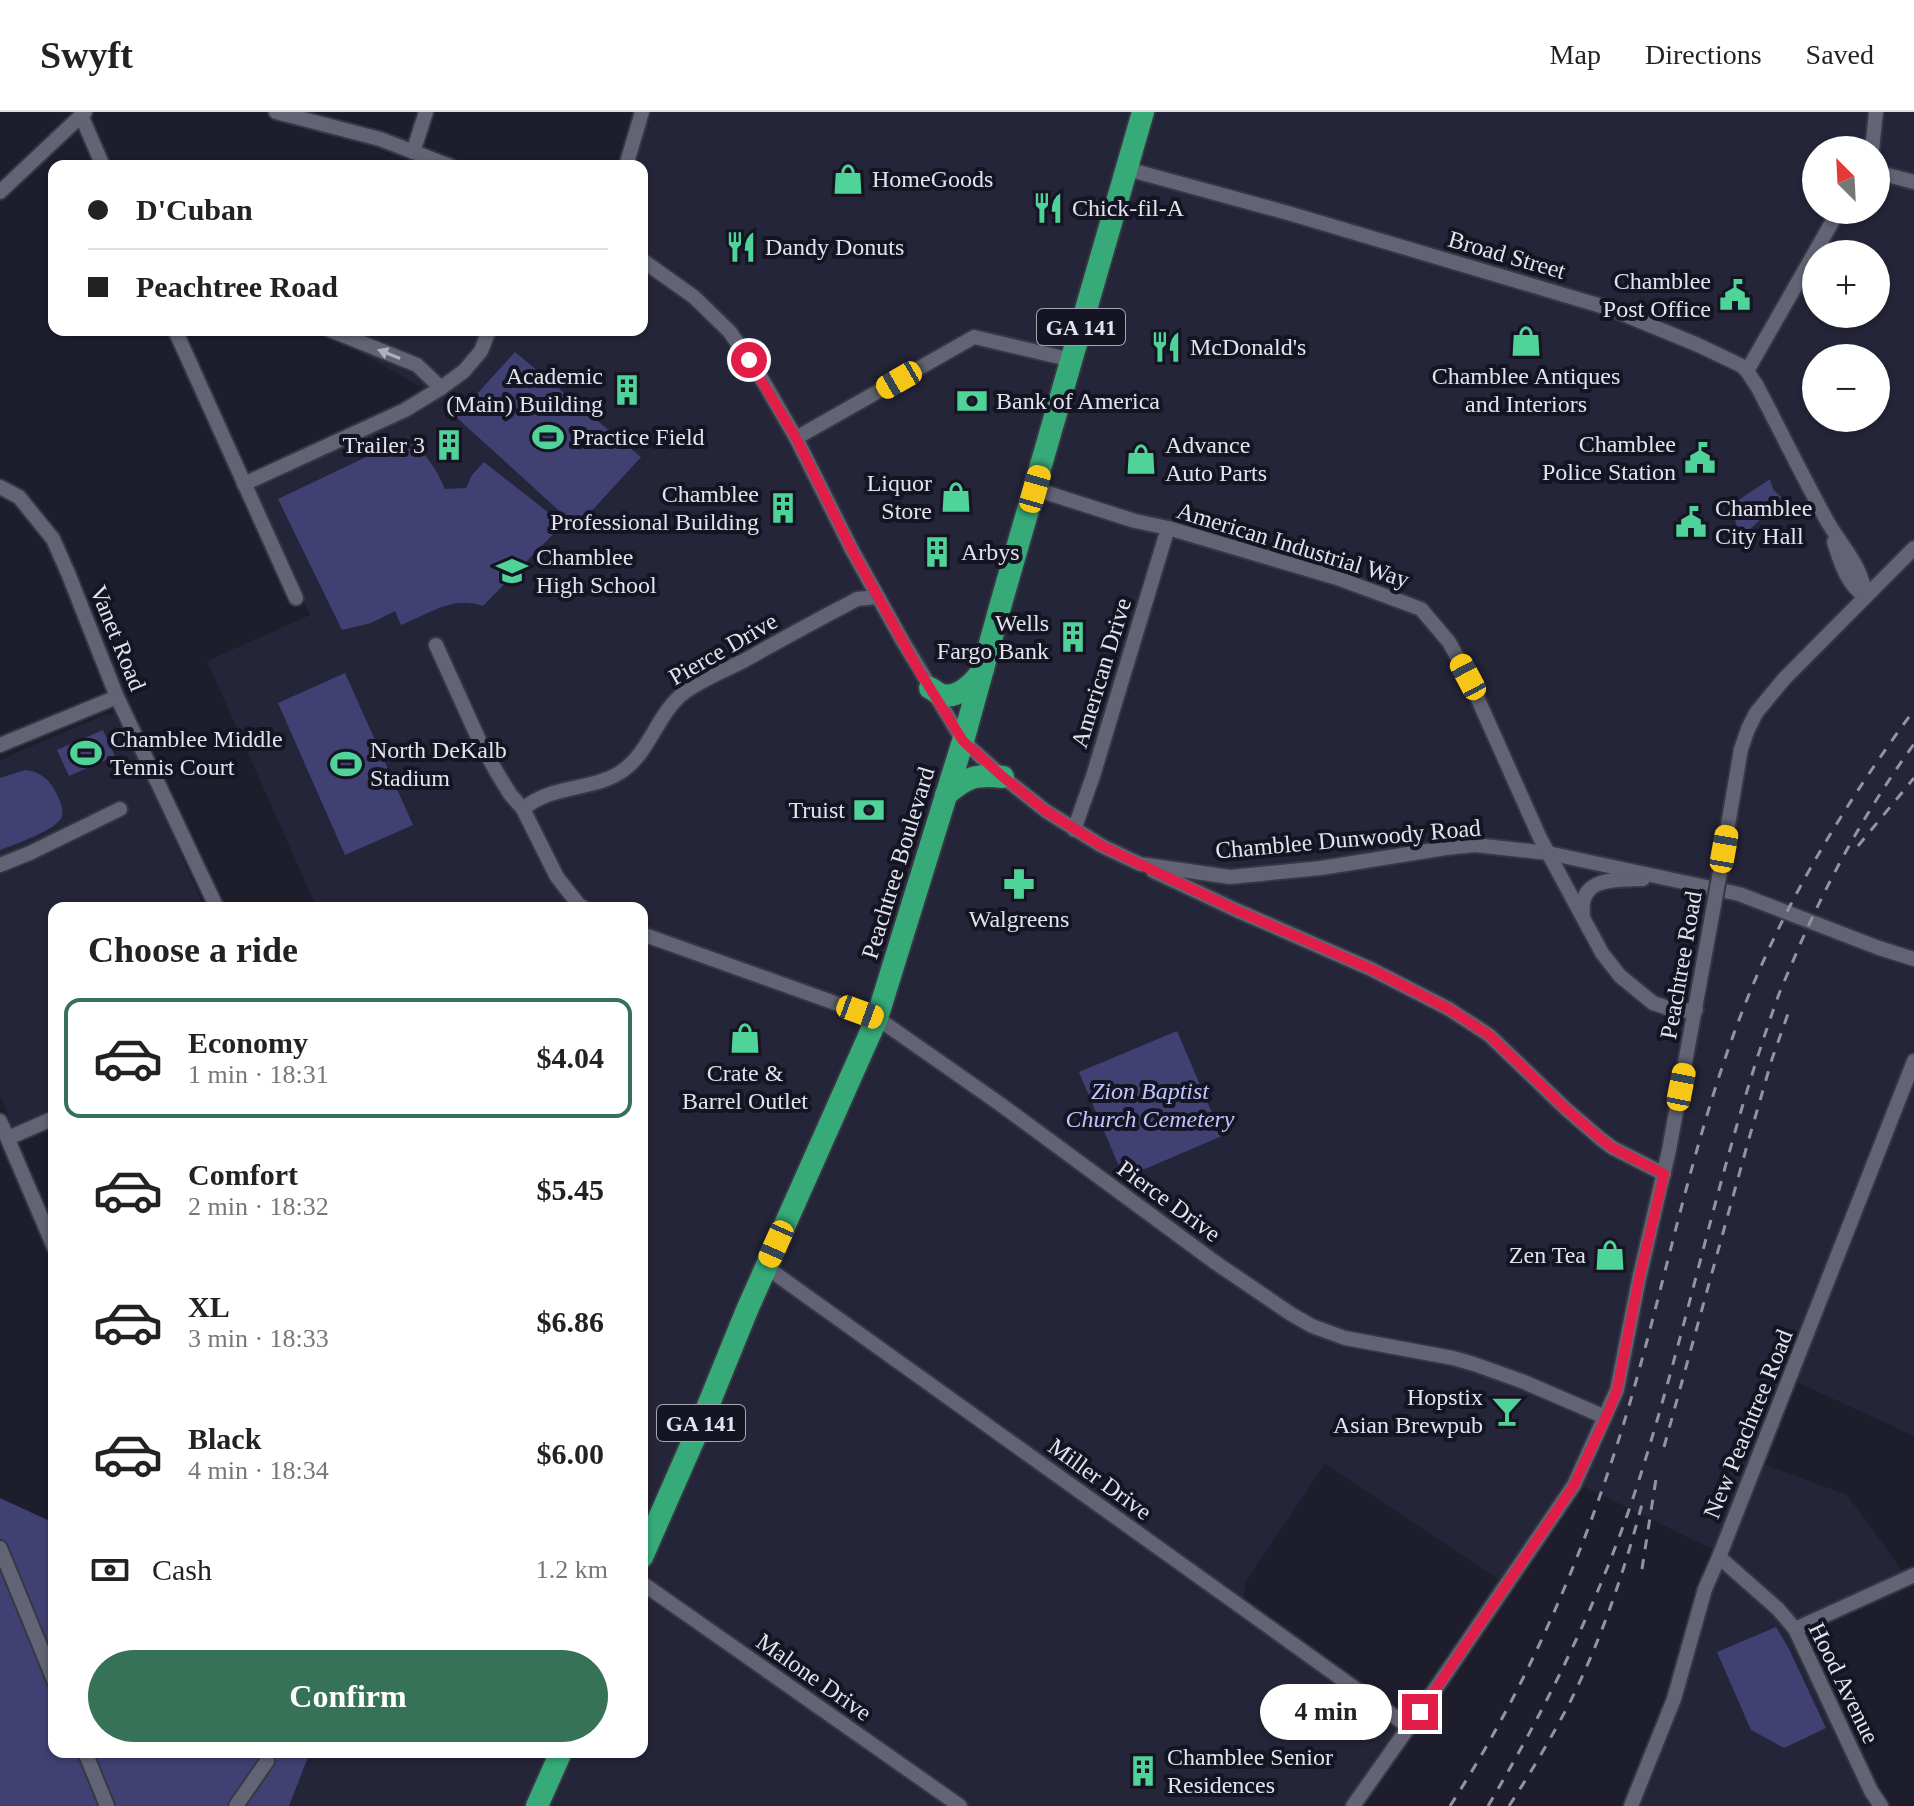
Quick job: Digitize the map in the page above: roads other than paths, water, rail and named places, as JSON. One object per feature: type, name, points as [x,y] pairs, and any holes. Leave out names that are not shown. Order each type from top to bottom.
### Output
[{"type":"highway","name":"Peachtree Boulevard","points":[[648,1543],[877,1018],[963,741],[1143,112]]},
{"type":"highway","points":[[930,688],[943,695],[952,695],[977,679],[985,664]]},
{"type":"highway","points":[[946,795],[971,777],[1003,777]]},
{"type":"highway","points":[[537,1806],[558,1758]]},
{"type":"street","points":[[276,112],[380,139],[434,160]]},
{"type":"street","points":[[413,152],[426,112]]},
{"type":"street","points":[[628,160],[642,112]]},
{"type":"street","points":[[1873,136],[1876,112]]},
{"type":"street","points":[[0,192],[83,114],[101,160]]},
{"type":"street","name":"Broad Street","points":[[1127,169],[1288,213],[1608,308],[1698,345],[1747,371]]},
{"type":"street","points":[[1890,176],[1914,182]]},
{"type":"street","points":[[1831,224],[1747,371],[1827,522],[1855,589],[1865,596]]},
{"type":"street","name":"Chamblee Dunwoody Road","points":[[648,264],[694,297],[730,332],[763,381],[878,597],[963,741],[1003,777],[1074,830],[1140,864],[1230,877],[1321,868],[1475,845],[1548,853],[1739,894],[1910,960]]},
{"type":"street","points":[[178,336],[296,598]]},
{"type":"street","points":[[345,336],[417,365],[441,388]]},
{"type":"street","points":[[244,484],[405,410],[464,371],[481,351],[487,336]]},
{"type":"street","points":[[796,438],[974,337],[1072,360]]},
{"type":"street","name":"Vanet Road","points":[[0,487],[19,497],[53,539],[117,697],[214,902]]},
{"type":"street","name":"American Industrial Way","points":[[1035,489],[1135,521],[1337,578],[1421,609],[1449,642],[1462,665],[1548,853],[1602,953],[1642,995],[1663,1008],[1696,1010]]},
{"type":"street","name":"American Drive","points":[[1074,830],[1168,528]]},
{"type":"street","name":"Peachtree Road","points":[[1353,1806],[1574,1485],[1617,1390],[1696,1010],[1741,749],[1753,718],[1784,679],[1914,548]]},
{"type":"street","name":"Pierce Drive","points":[[857,599],[870,582]]},
{"type":"street","name":"Pierce Drive","points":[[523,809],[553,791],[593,783],[623,770],[638,757],[660,719],[686,691],[857,599],[878,597]]},
{"type":"street","points":[[436,645],[496,771],[523,809],[557,877],[577,902]]},
{"type":"street","points":[[0,745],[117,697]]},
{"type":"street","points":[[0,865],[120,809]]},
{"type":"street","points":[[1140,864],[1253,918],[1371,969],[1449,1009],[1489,1035],[1602,1140],[1664,1174]]},
{"type":"street","points":[[1585,923],[1583,900],[1594,886],[1606,881],[1665,878]]},
{"type":"street","name":"Pierce Drive","points":[[648,936],[877,1018],[1216,1263],[1312,1326],[1345,1338],[1474,1364],[1605,1417]]},
{"type":"street","name":"New Peachtree Road","points":[[1631,1806],[1674,1699],[1705,1589],[1914,1061]]},
{"type":"street","points":[[0,1121],[48,1233]]},
{"type":"street","points":[[8,1138],[48,1121]]},
{"type":"street","name":"Miller Drive","points":[[766,1267],[1409,1727]]},
{"type":"street","points":[[0,1548],[48,1665]]},
{"type":"street","name":"Hood Avenue","points":[[1719,1557],[1778,1609],[1795,1629],[1871,1791],[1881,1806]]},
{"type":"street","points":[[1705,1589],[1722,1573],[1734,1570]]},
{"type":"street","points":[[1795,1629],[1914,1575]]},
{"type":"street","name":"Malone Drive","points":[[648,1587],[960,1806]]},
{"type":"street","points":[[87,1758],[107,1806]]},
{"type":"street","points":[[236,1806],[267,1761]]},
{"type":"railway","points":[[1450,1806],[1505,1714],[1529,1666],[1592,1517],[1626,1416],[1713,1096],[1730,1043],[1766,954],[1823,846],[1914,710]]},
{"type":"railway","points":[[1488,1806],[1572,1649],[1608,1567],[1657,1422],[1740,1115],[1779,994],[1836,869],[1914,744]]},
{"type":"railway","points":[[1858,846],[1914,778]]},
{"type":"railway","points":[[1664,1447],[1748,1142],[1790,1008]]},
{"type":"railway","points":[[1642,1569],[1656,1479]]},
{"type":"railway","points":[[1509,1806],[1561,1719],[1591,1656],[1620,1579],[1643,1500]]},
{"type":"place","name":"HomeGoods","points":[[848,179]]},
{"type":"place","name":"Chick-fil-A","points":[[1048,208]]},
{"type":"place","name":"Dandy Donuts","points":[[741,247]]},
{"type":"place","name":"Chamblee Post Office","points":[[1735,295]]},
{"type":"place","name":"Chamblee Antiques and Interiors","points":[[1526,341]]},
{"type":"place","name":"McDonald's","points":[[1166,347]]},
{"type":"place","name":"Academic (Main) Building","points":[[627,390]]},
{"type":"place","name":"Bank of America","points":[[972,401]]},
{"type":"place","name":"Practice Field","points":[[548,437]]},
{"type":"place","name":"Trailer 3","points":[[449,445]]},
{"type":"place","name":"Chamblee Police Station","points":[[1700,458]]},
{"type":"place","name":"Advance Auto Parts","points":[[1141,459]]},
{"type":"place","name":"Liquor Store","points":[[956,497]]},
{"type":"place","name":"Chamblee Professional Building","points":[[783,508]]},
{"type":"place","name":"Chamblee City Hall","points":[[1691,522]]},
{"type":"place","name":"Arbys","points":[[937,552]]},
{"type":"place","name":"Chamblee High School","points":[[512,571]]},
{"type":"place","name":"Wells Fargo Bank","points":[[1073,637]]},
{"type":"place","name":"Chamblee Middle Tennis Court","points":[[86,753]]},
{"type":"place","name":"North DeKalb Stadium","points":[[346,764]]},
{"type":"place","name":"Truist","points":[[869,810]]},
{"type":"place","name":"Walgreens","points":[[1019,884]]},
{"type":"place","name":"Crate & Barrel Outlet","points":[[745,1038]]},
{"type":"place","name":"Zen Tea","points":[[1610,1255]]},
{"type":"place","name":"Hopstix Asian Brewpub","points":[[1507,1411]]},
{"type":"place","name":"Chamblee Senior Residences","points":[[1143,1771]]},
{"type":"park label","name":"Zion Baptist Church Cemetery","points":[[1150,1105]]}]
